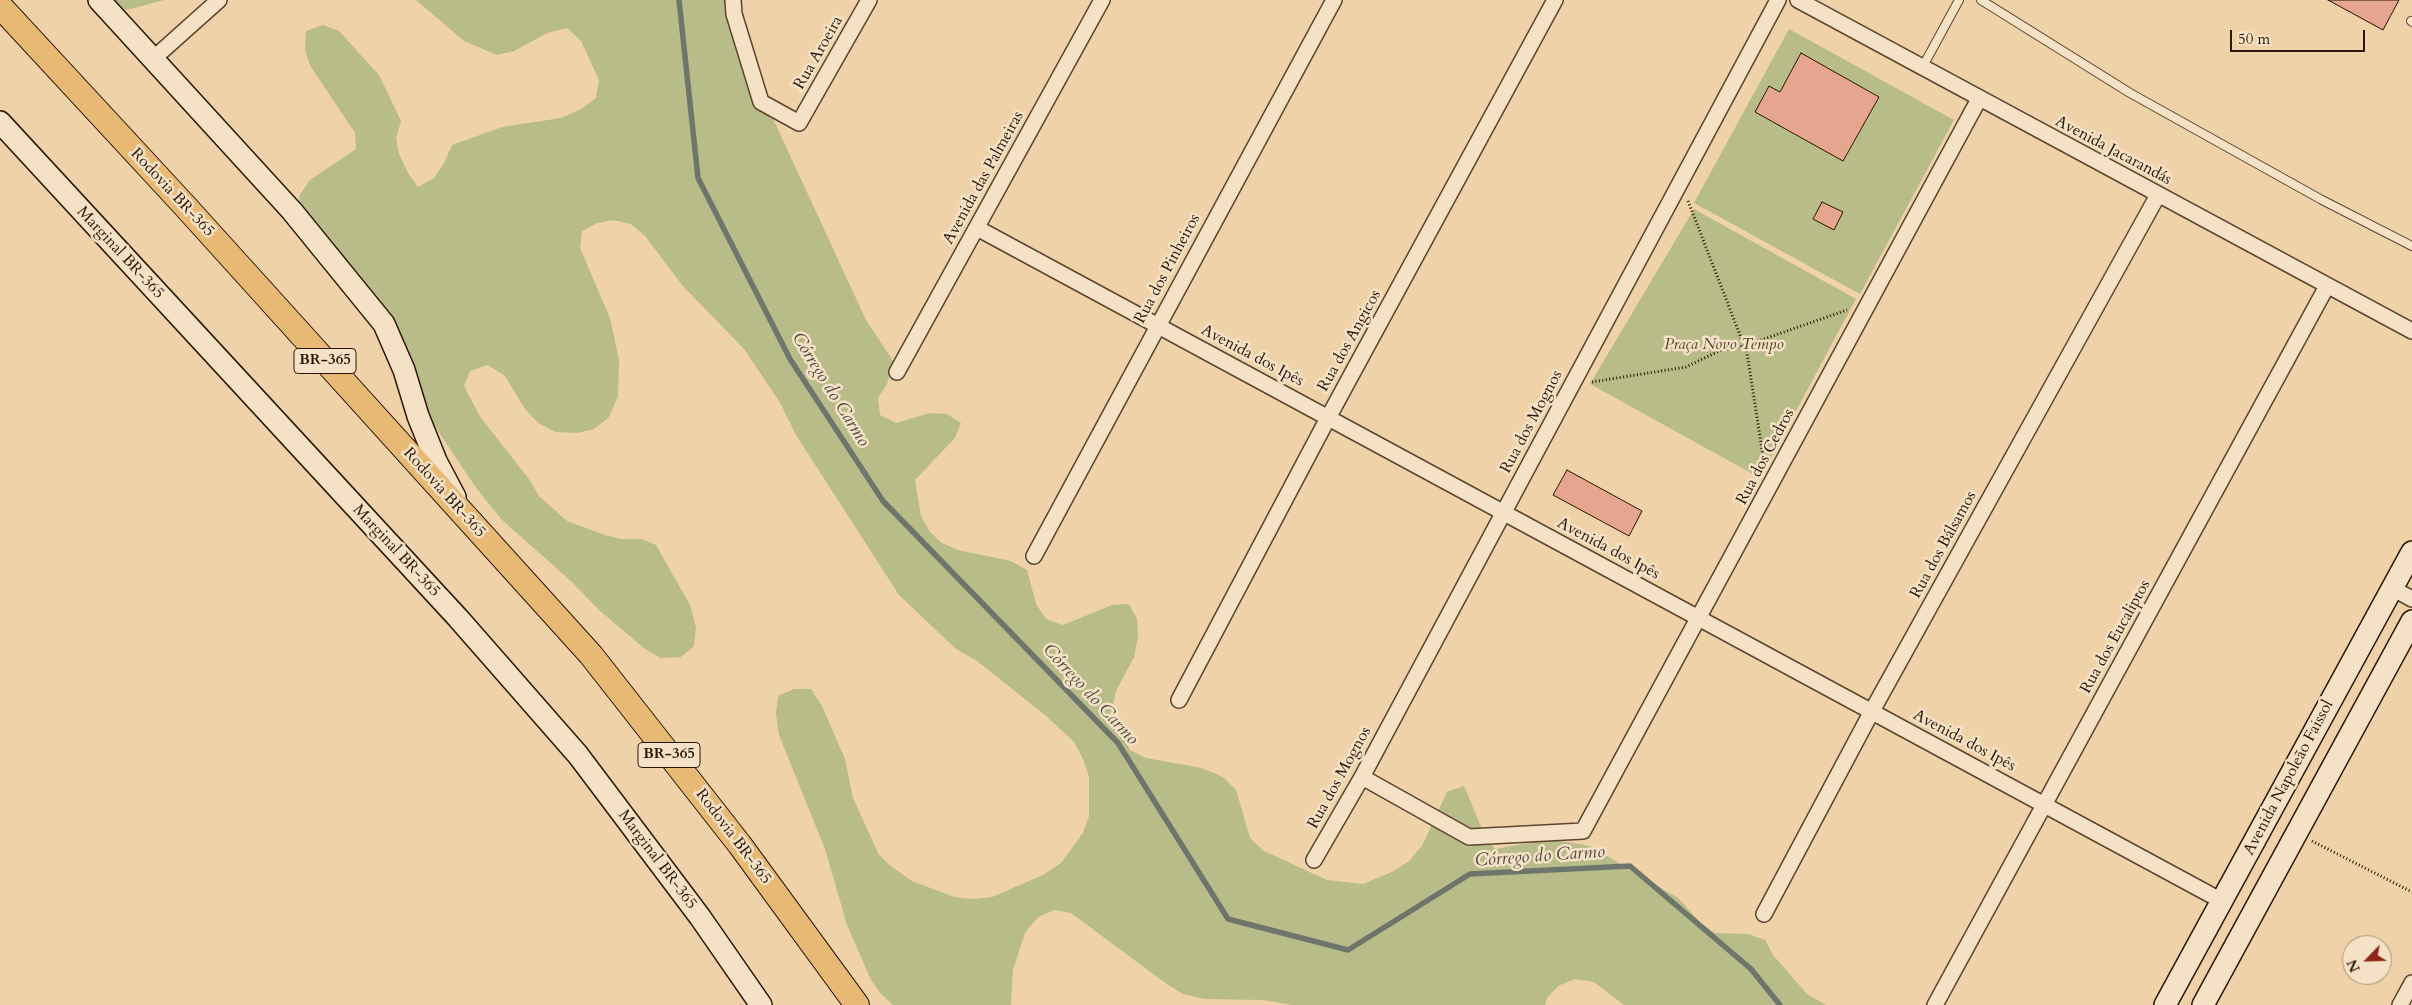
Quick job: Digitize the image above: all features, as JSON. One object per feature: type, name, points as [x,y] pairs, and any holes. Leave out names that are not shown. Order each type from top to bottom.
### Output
[{"type":"main road","name":"Rodovia BR-365","points":[[0,6],[191,213],[591,655],[740,845],[857,1005]]},
{"type":"street","points":[[99,0],[292,211],[384,324],[404,370],[418,416],[436,461],[466,517]]},
{"type":"street","points":[[153,59],[218,0]]},
{"type":"street","name":"Rua Aroeira","points":[[733,0],[734,14],[761,102],[799,123],[869,0]]},
{"type":"street","name":"Avenida das Palmeiras","points":[[897,372],[1102,0]]},
{"type":"street","name":"Rua dos Pinheiros","points":[[1034,556],[1334,0]]},
{"type":"street","name":"Rua dos Angicos","points":[[1179,700],[1328,418],[1555,0]]},
{"type":"street","name":"Rua dos Mognos","points":[[1314,860],[1362,777],[1778,0]]},
{"type":"street","name":"Avenida Jacarandás","points":[[1798,0],[2412,331]]},
{"type":"street","name":"Rua dos Cedros","points":[[1362,777],[1469,837],[1583,831],[1979,98]]},
{"type":"street","name":"Marginal BR-365","points":[[0,122],[458,618],[578,755],[700,917],[760,1005]]},
{"type":"street","name":"Rua dos Bálsamos","points":[[1764,914],[1872,711],[2158,195]]},
{"type":"street","name":"Avenida dos Ipês","points":[[976,228],[2222,901]]},
{"type":"street","name":"Rua dos Eucaliptos","points":[[1935,1005],[2327,286]]},
{"type":"street","name":"Avenida Napoleão Faissol","points":[[2165,1005],[2412,552]]},
{"type":"street","points":[[2392,588],[2412,598]]},
{"type":"street","name":"Avenida Napoleão Faissol","points":[[2204,1005],[2412,621]]},
{"type":"street","points":[[2400,1005],[2412,983]]},
{"type":"lane","points":[[1922,68],[1959,0]]},
{"type":"lane","points":[[1981,0],[2130,93],[2322,200],[2412,246]]},
{"type":"path","points":[[1680,182],[1747,353],[1768,490]]},
{"type":"path","points":[[1571,386],[1686,366],[1721,350],[1744,346],[1869,303]]},
{"type":"path","points":[[2297,833],[2412,892]]},
{"type":"green space","points":[[92,0],[164,0],[127,10],[92,9]]},
{"type":"green space","points":[[416,0],[730,0],[751,71],[866,320],[893,361],[887,384],[878,398],[880,415],[896,423],[930,413],[947,414],[961,423],[955,438],[915,480],[921,516],[930,532],[942,543],[958,550],[1011,561],[1027,570],[1036,604],[1046,619],[1063,625],[1112,605],[1129,604],[1137,619],[1138,638],[1134,657],[1116,691],[1112,710],[1130,750],[1146,758],[1202,768],[1223,777],[1236,790],[1250,838],[1264,851],[1327,880],[1363,884],[1394,871],[1409,861],[1422,846],[1447,792],[1464,786],[1485,836],[1495,849],[1550,839],[1590,846],[1678,898],[1701,923],[1715,933],[1748,934],[1765,940],[1773,955],[1807,994],[1826,1005],[1624,1005],[1594,982],[1575,979],[1558,986],[1547,998],[1545,1005],[1292,1005],[1263,1000],[1204,999],[1183,994],[1071,913],[1054,910],[1038,917],[1025,933],[1013,970],[1011,1005],[893,1005],[881,994],[871,980],[847,925],[825,849],[779,735],[776,714],[778,696],[794,689],[811,689],[822,706],[845,759],[853,798],[879,855],[912,881],[954,897],[974,899],[992,897],[1043,875],[1061,863],[1083,833],[1089,816],[1089,777],[1083,759],[1074,742],[1045,715],[977,661],[956,649],[899,595],[796,435],[779,401],[744,349],[682,285],[645,236],[631,224],[613,220],[597,223],[582,231],[580,248],[610,318],[619,360],[618,396],[609,417],[594,429],[577,433],[555,432],[538,423],[525,409],[505,376],[488,365],[470,371],[464,386],[481,418],[529,479],[539,496],[567,521],[605,535],[621,539],[641,539],[656,545],[690,605],[696,627],[694,646],[681,657],[661,658],[645,649],[598,609],[572,582],[502,520],[477,489],[424,410],[390,334],[301,215],[299,196],[310,180],[356,149],[355,133],[311,67],[305,51],[306,31],[323,25],[339,31],[379,75],[401,121],[396,138],[399,154],[408,173],[418,187],[434,178],[444,163],[452,145],[502,127],[561,118],[581,109],[596,98],[599,80],[581,41],[567,28],[547,33],[514,51],[497,55],[464,41]]},
{"type":"green space","points":[[1789,29],[1954,120],[1860,294],[1694,203]]},
{"type":"green space","name":"Praça Novo Tempo","points":[[1694,209],[1856,299],[1760,478],[1590,384]]},
{"type":"building","points":[[2328,0],[2399,0],[2383,30]]},
{"type":"building","points":[[1801,53],[1879,97],[1843,161],[1755,112],[1769,86],[1780,92]]},
{"type":"building","points":[[1822,202],[1843,212],[1834,230],[1813,219]]},
{"type":"building","points":[[1567,470],[1642,511],[1629,536],[1553,495]]},
{"type":"waterway","name":"Córrego do Carmo","points":[[679,0],[698,178],[790,359],[883,501],[1118,743],[1228,919],[1348,950],[1470,874],[1630,866],[1751,969],[1780,1005]]}]
